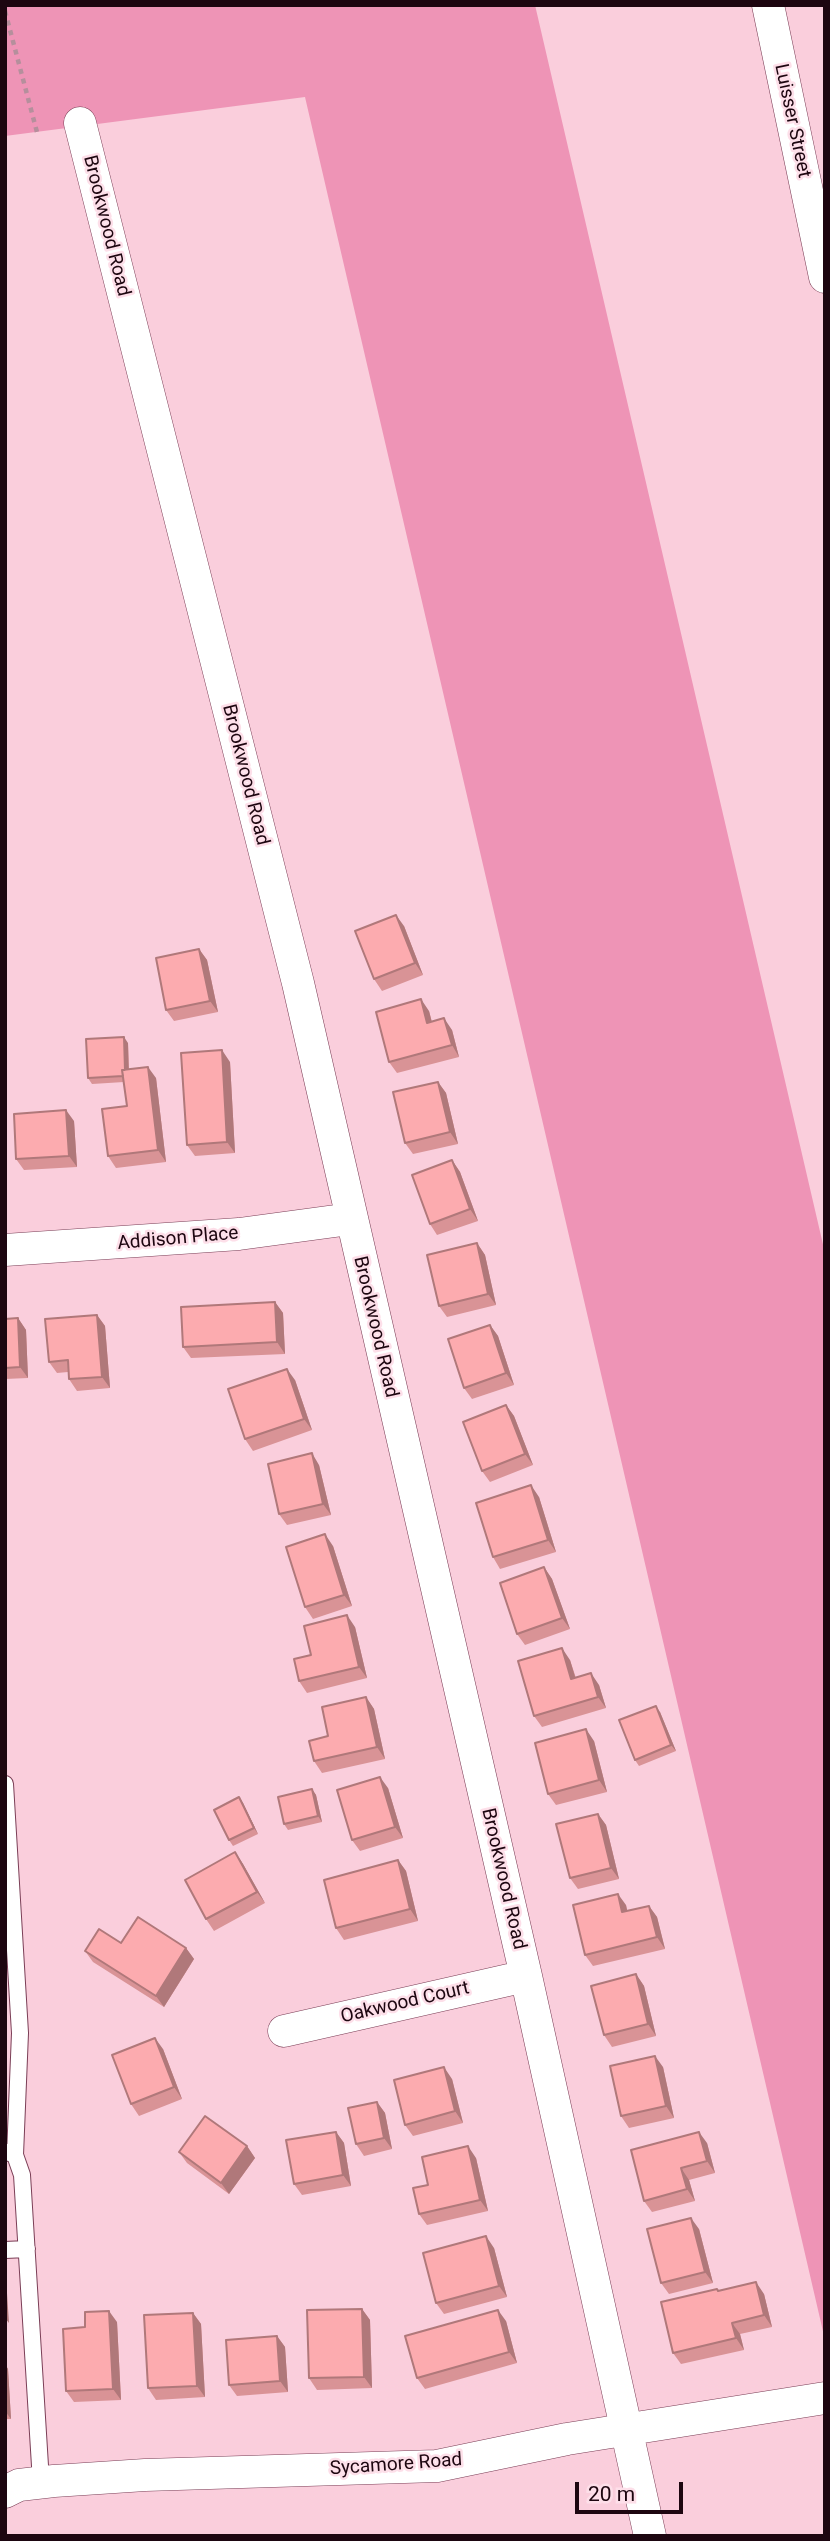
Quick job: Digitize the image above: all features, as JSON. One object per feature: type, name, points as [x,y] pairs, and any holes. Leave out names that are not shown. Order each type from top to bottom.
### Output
[{"type":"street","name":"Luisser Street","points":[[768,5],[825,277]]},
{"type":"street","name":"Brookwood Road","points":[[80,123],[298,983],[350,1219],[526,1976],[650,2536]]},
{"type":"street","name":"Addison Place","points":[[5,1250],[239,1234],[350,1219]]},
{"type":"street","name":"Oakwood Court","points":[[284,2031],[526,1976]]},
{"type":"street","name":"Sycamore Road","points":[[5,2492],[19,2485],[145,2475],[437,2466],[627,2430],[825,2398]]},
{"type":"lane","points":[[5,1784],[20,2033],[10,2153],[22,2175],[41,2483]]},
{"type":"lane","points":[[5,2250],[27,2249]]},
{"type":"path","points":[[5,11],[38,136]]},
{"type":"shaded area","points":[[5,5],[535,5],[825,1253],[825,2340],[305,97],[5,136]]},
{"type":"building","points":[[396,915],[415,963],[374,979],[355,931]]},
{"type":"building","points":[[199,949],[210,1001],[166,1010],[156,958]]},
{"type":"building","points":[[421,999],[427,1023],[444,1018],[452,1045],[389,1062],[376,1012]]},
{"type":"building","points":[[124,1037],[123,1076],[88,1078],[86,1039]]},
{"type":"building","points":[[222,1050],[227,1142],[187,1145],[181,1053]]},
{"type":"building","points":[[148,1067],[158,1150],[108,1156],[102,1109],[127,1106],[122,1070]]},
{"type":"building","points":[[438,1082],[450,1132],[405,1143],[393,1092]]},
{"type":"building","points":[[66,1110],[69,1156],[16,1159],[14,1114]]},
{"type":"building","points":[[452,1160],[470,1209],[430,1224],[412,1175]]},
{"type":"building","points":[[477,1243],[488,1294],[439,1306],[427,1255]]},
{"type":"building","points":[[275,1302],[277,1342],[183,1347],[181,1307]]},
{"type":"building","points":[[97,1315],[102,1377],[69,1379],[68,1360],[49,1362],[45,1319]]},
{"type":"building","points":[[18,1318],[20,1367],[5,1368],[5,1319]]},
{"type":"building","points":[[490,1325],[506,1373],[464,1388],[448,1339]]},
{"type":"building","points":[[287,1369],[304,1419],[245,1439],[228,1389]]},
{"type":"building","points":[[506,1405],[525,1454],[482,1471],[463,1422]]},
{"type":"building","points":[[312,1453],[323,1504],[279,1514],[268,1464]]},
{"type":"building","points":[[531,1485],[548,1540],[493,1557],[476,1503]]},
{"type":"building","points":[[325,1534],[344,1595],[305,1607],[286,1547]]},
{"type":"building","points":[[544,1567],[562,1618],[517,1634],[500,1583]]},
{"type":"building","points":[[347,1615],[359,1667],[299,1681],[294,1659],[311,1655],[304,1626]]},
{"type":"building","points":[[562,1648],[571,1679],[591,1673],[598,1697],[534,1716],[518,1661]]},
{"type":"building","points":[[366,1697],[377,1747],[314,1761],[309,1741],[328,1736],[322,1707]]},
{"type":"building","points":[[656,1706],[671,1745],[635,1760],[619,1720]]},
{"type":"building","points":[[586,1729],[599,1780],[548,1794],[535,1743]]},
{"type":"building","points":[[380,1777],[395,1827],[352,1840],[337,1790]]},
{"type":"building","points":[[312,1789],[318,1816],[284,1824],[278,1797]]},
{"type":"building","points":[[239,1797],[254,1828],[229,1840],[214,1810]]},
{"type":"building","points":[[598,1814],[611,1868],[570,1878],[556,1824]]},
{"type":"building","points":[[235,1852],[257,1892],[206,1919],[185,1880]]},
{"type":"building","points":[[398,1860],[410,1909],[336,1928],[324,1880]]},
{"type":"building","points":[[618,1894],[622,1912],[649,1906],[657,1937],[585,1955],[573,1905]]},
{"type":"building","points":[[138,1917],[186,1948],[156,1996],[85,1951],[99,1929],[121,1943]]},
{"type":"building","points":[[636,1974],[648,2024],[604,2035],[591,1986]]},
{"type":"building","points":[[155,2038],[174,2087],[131,2104],[112,2055]]},
{"type":"building","points":[[655,2056],[666,2106],[621,2116],[610,2066]]},
{"type":"building","points":[[444,2067],[455,2111],[405,2125],[394,2080]]},
{"type":"building","points":[[377,2102],[384,2138],[356,2144],[348,2108]]},
{"type":"building","points":[[205,2116],[247,2146],[221,2183],[179,2152]]},
{"type":"building","points":[[336,2132],[343,2175],[294,2184],[286,2140]]},
{"type":"building","points":[[699,2132],[707,2161],[681,2168],[687,2189],[644,2201],[631,2150]]},
{"type":"building","points":[[468,2146],[480,2200],[419,2214],[413,2188],[428,2185],[422,2157]]},
{"type":"building","points":[[691,2218],[705,2272],[661,2283],[647,2229]]},
{"type":"building","points":[[486,2236],[499,2286],[436,2303],[423,2253]]},
{"type":"building","points":[[756,2282],[764,2315],[732,2323],[736,2338],[673,2353],[661,2302]]},
{"type":"building","points":[[362,2309],[364,2377],[309,2378],[307,2310]]},
{"type":"building","points":[[498,2310],[509,2352],[417,2378],[405,2336]]},
{"type":"building","points":[[109,2311],[113,2389],[66,2391],[63,2329],[85,2327],[85,2312]]},
{"type":"building","points":[[193,2313],[197,2386],[148,2388],[144,2315]]},
{"type":"building","points":[[277,2336],[280,2381],[229,2385],[226,2340]]}]
